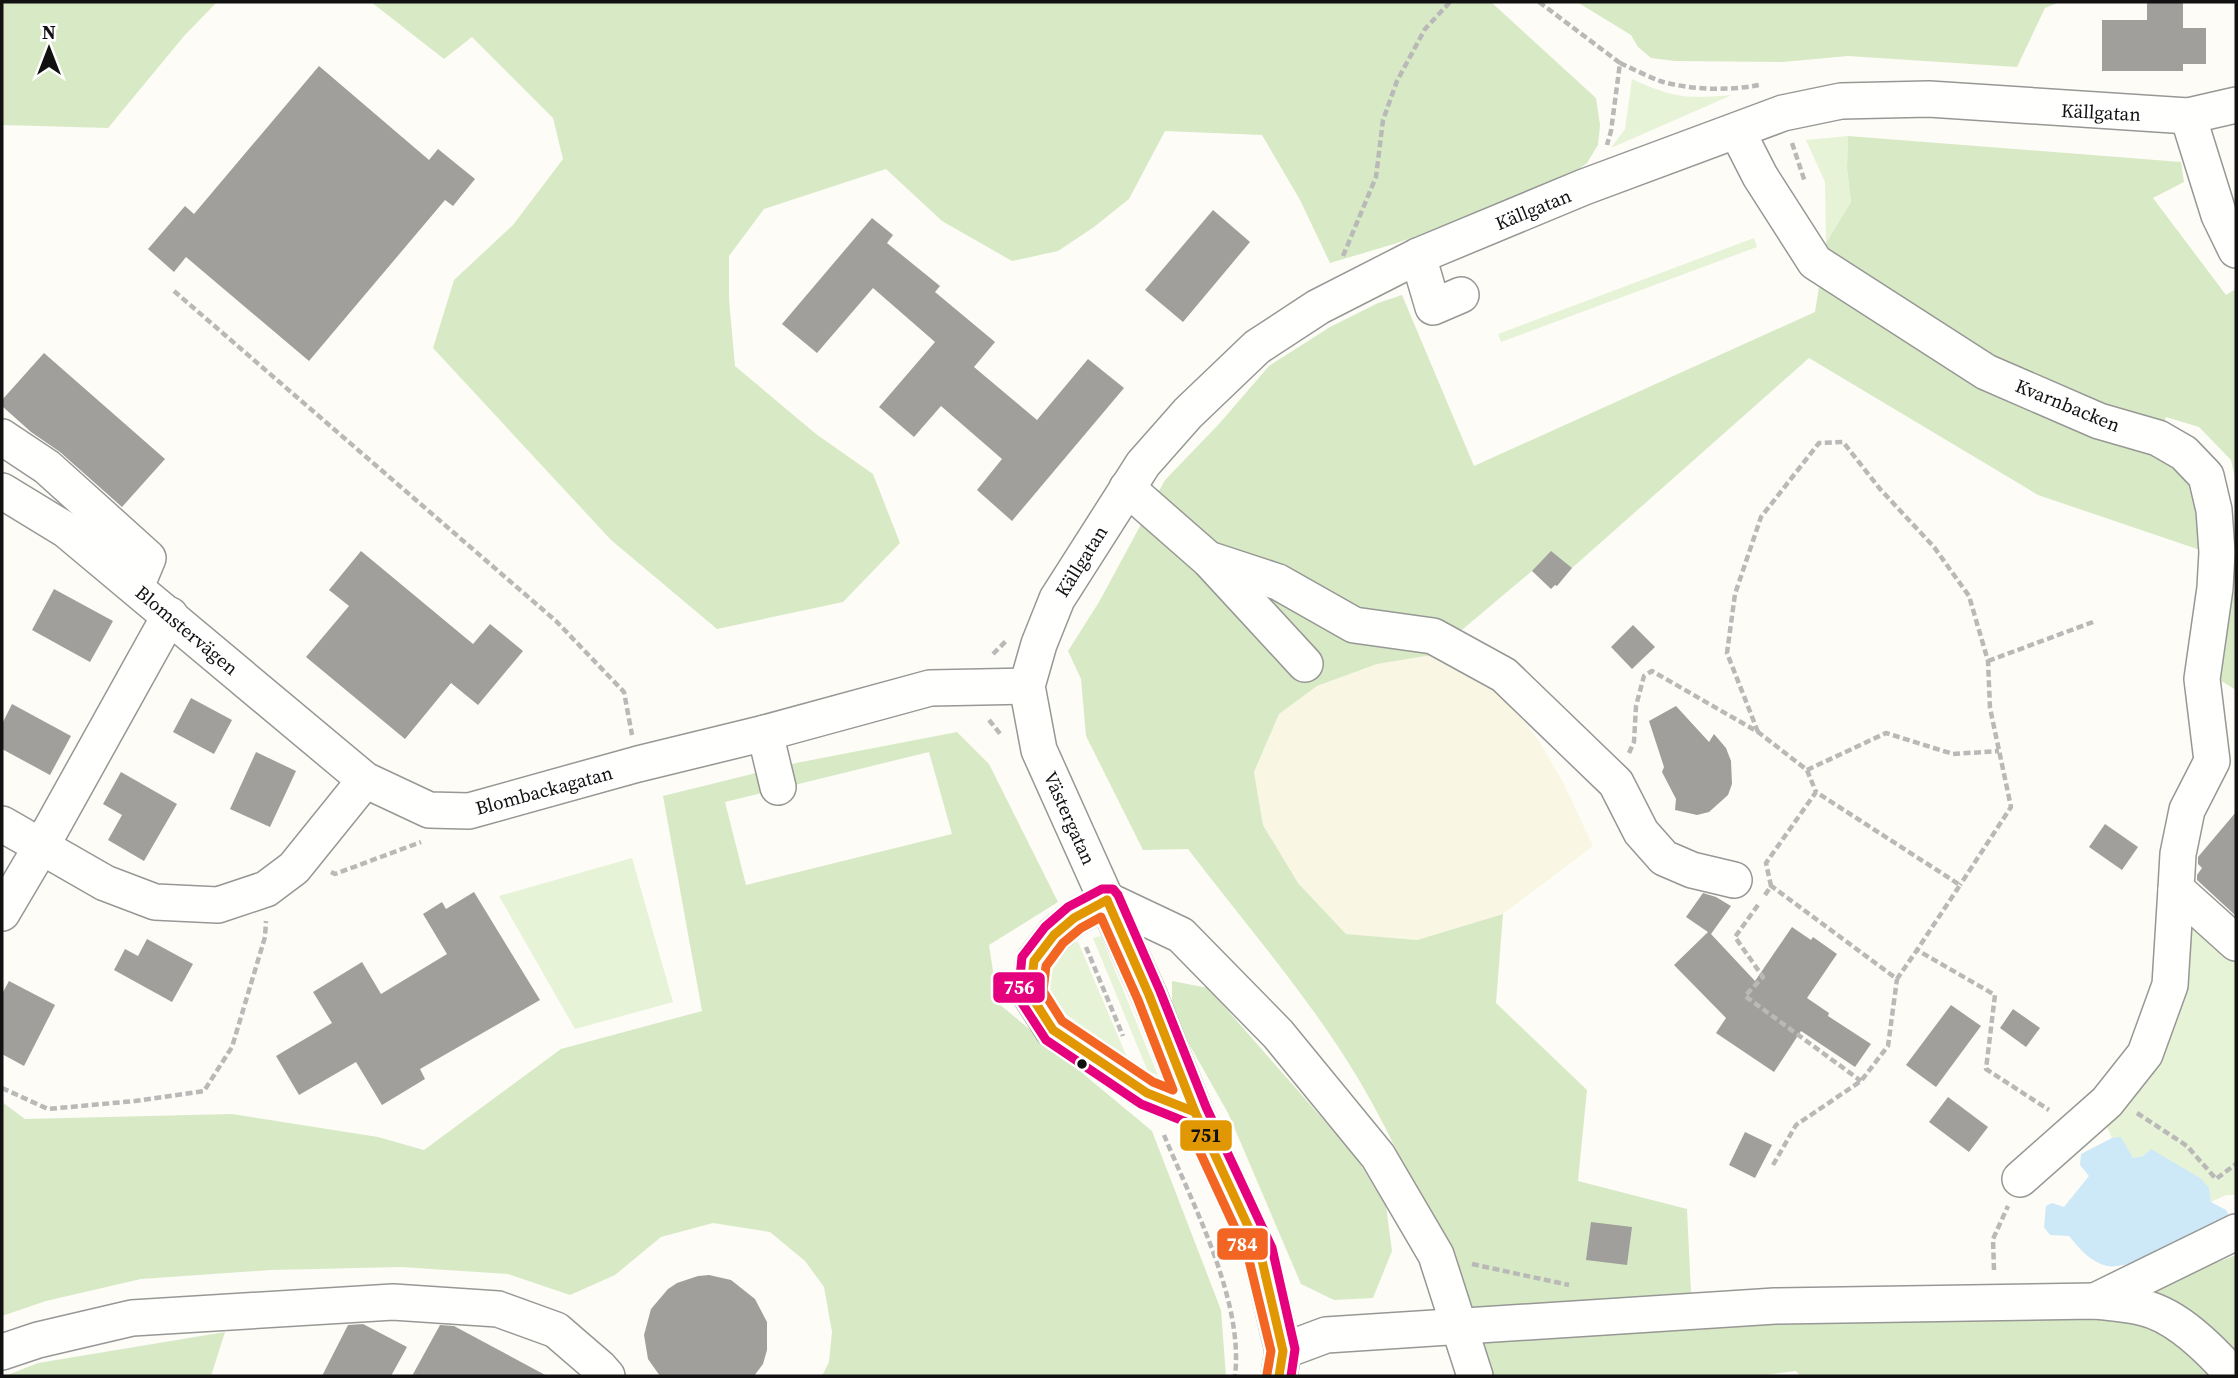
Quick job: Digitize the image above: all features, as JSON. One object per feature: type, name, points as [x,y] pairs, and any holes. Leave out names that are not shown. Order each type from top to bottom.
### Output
[{"type":"street","name":"Källgatan","points":[[1012,686],[1039,643],[1057,599],[1127,488],[1143,464],[1188,413],[1257,347],[1318,307],[1418,256],[1584,187],[1783,113],[1841,101],[1929,99],[2188,116],[2236,104]]},
{"type":"street","points":[[2188,116],[2219,215],[2236,250]]},
{"type":"street","name":"Kvarnbacken","points":[[1737,131],[1760,176],[1815,262],[1986,372],[2099,421],[2158,438],[2184,453],[2206,476],[2214,510],[2217,552],[2215,588],[2202,679],[2212,761],[2188,810],[2178,854],[2176,888]]},
{"type":"street","points":[[1418,256],[1433,307],[1461,296]]},
{"type":"street","points":[[2,438],[47,467],[148,558],[136,587]]},
{"type":"street","points":[[1127,488],[1208,559],[1305,664]]},
{"type":"street","name":"Blomstervägen","points":[[2,491],[66,530],[365,780]]},
{"type":"street","points":[[1208,559],[1278,582],[1354,625],[1433,636],[1504,675],[1616,783],[1641,832],[1664,858],[1692,870],[1734,880]]},
{"type":"street","points":[[2,913],[170,615]]},
{"type":"street","name":"Blombackagatan","points":[[365,780],[429,810],[469,811],[930,688],[1012,686]]},
{"type":"street","name":"Västergatan","points":[[1012,686],[1149,995],[1195,1112],[1260,1252],[1281,1364]]},
{"type":"street","points":[[765,733],[778,788]]},
{"type":"street","points":[[2,824],[105,883],[155,902],[218,905],[266,888],[294,868],[365,780]]},
{"type":"street","points":[[2176,888],[2236,943]]},
{"type":"street","points":[[2020,1179],[2107,1102],[2145,1054],[2170,985],[2176,888]]},
{"type":"street","points":[[1195,1112],[1147,1093],[1053,1030],[1030,994],[1034,961],[1054,935],[1074,918],[1107,901],[1181,935],[1286,1044],[1378,1156],[1436,1255],[1475,1376]]},
{"type":"street","points":[[2095,1301],[2236,1232]]},
{"type":"street","points":[[1281,1364],[1326,1335],[1775,1306],[2095,1301],[2146,1308],[2167,1318],[2210,1349],[2230,1368]]},
{"type":"street","points":[[2,1352],[38,1340],[132,1318],[393,1302],[498,1309],[555,1330],[600,1367],[607,1376]]},
{"type":"path","points":[[1318,307],[1353,236],[1376,177],[1383,120],[1396,81],[1425,29],[1450,2]]},
{"type":"path","points":[[1539,2],[1620,64],[1661,81],[1692,86],[1745,88],[1769,83],[1783,113]]},
{"type":"path","points":[[1584,187],[1602,162],[1611,131],[1620,64]]},
{"type":"path","points":[[174,291],[556,621],[625,692],[634,747],[645,762]]},
{"type":"path","points":[[1758,732],[1727,653],[1735,594],[1761,517],[1819,443],[1843,442],[1880,489],[1934,547],[1969,596],[1988,662],[1990,708],[2011,807],[1897,979],[1888,1046],[1861,1081],[1796,1125],[1773,1165]]},
{"type":"path","points":[[1988,662],[2093,622]]},
{"type":"path","points":[[1003,738],[979,708],[1012,686],[993,653],[1008,639]]},
{"type":"path","points":[[1616,783],[1634,742],[1636,706],[1644,676],[1653,671],[1758,732],[1807,769],[1816,792],[1959,885]]},
{"type":"path","points":[[1807,769],[1886,733],[1953,754],[1999,751]]},
{"type":"path","points":[[1816,792],[1766,863],[1771,886],[1735,937],[1763,977],[1745,996],[1861,1081]]},
{"type":"path","points":[[308,850],[320,865],[335,874],[424,841]]},
{"type":"path","points":[[1734,880],[1771,886],[1897,979]]},
{"type":"path","points":[[2,1088],[48,1109],[204,1091],[232,1047],[265,937],[266,888]]},
{"type":"path","points":[[1074,918],[1126,1043]]},
{"type":"path","points":[[1917,950],[1995,995],[1986,1069],[2076,1128]]},
{"type":"path","points":[[1147,1093],[1229,1300],[1238,1352],[1235,1376]]},
{"type":"path","points":[[2107,1102],[2139,1114],[2188,1146],[2216,1179],[2236,1164]]},
{"type":"path","points":[[1995,1303],[1993,1239],[2020,1179]]},
{"type":"shaded area","points":[[1432,655],[1477,677],[1511,704],[1539,741],[1563,782],[1593,846],[1503,914],[1417,940],[1346,934],[1298,883],[1263,825],[1254,772],[1279,714],[1317,686],[1377,664]]},
{"type":"green space","points":[[2,2],[217,2],[184,36],[108,128],[2,125]]},
{"type":"green space","points":[[371,2],[1491,2],[1596,98],[1600,125],[1598,145],[1587,163],[1550,191],[1330,263],[1300,200],[1262,135],[1165,131],[1129,199],[1058,251],[1012,261],[942,221],[886,169],[764,209],[729,256],[729,299],[735,366],[816,434],[873,474],[900,543],[843,602],[717,629],[611,540],[433,348],[454,280],[513,225],[563,159],[553,118],[472,37],[444,59]]},
{"type":"green space","points":[[1577,2],[2060,2],[2045,8],[2017,67],[1848,56],[1783,62],[1675,61],[1651,58],[1638,47],[1631,35]]},
{"type":"green space","points":[[1632,79],[1680,96],[1732,95],[1611,148],[1625,129]]},
{"type":"green space","points":[[1848,136],[1847,168],[1851,202],[1826,243],[1825,182],[1806,140]]},
{"type":"green space","points":[[1848,136],[2181,162],[2184,182],[2153,198],[2226,295],[2236,289],[2236,482],[2231,460],[2199,427],[2166,417],[2161,434],[2197,480],[2206,552],[2038,495],[1809,358],[1572,568],[1532,571],[1432,655],[1377,664],[1317,686],[1279,714],[1254,772],[1263,825],[1298,883],[1346,934],[1417,940],[1503,914],[1496,1003],[1587,1090],[1578,1181],[1687,1209],[1691,1293],[1701,1327],[2087,1313],[2236,1255],[2236,1376],[1800,1376],[1796,1371],[1758,1376],[1490,1376],[1414,1188],[1359,1080],[1299,991],[1188,849],[1143,850],[1086,736],[1081,679],[1068,651],[1099,602],[1165,480],[1219,424],[1269,366],[1330,327],[1378,303],[1402,295],[1474,466],[1815,312],[1826,243],[1851,202],[1847,168]]},
{"type":"green space","points":[[1754,238],[1757,247],[1501,342],[1498,334]]},
{"type":"green space","points":[[2223,590],[2236,593],[2236,690],[2218,679]]},
{"type":"green space","points":[[957,732],[989,764],[1058,902],[989,945],[998,1003],[1152,1131],[1221,1310],[1226,1376],[822,1376],[829,1362],[832,1332],[824,1287],[805,1261],[770,1232],[713,1223],[661,1237],[615,1275],[570,1295],[508,1274],[401,1267],[271,1270],[141,1279],[46,1301],[2,1316],[2,1102],[25,1119],[232,1114],[378,1137],[424,1150],[561,1049],[702,1011],[663,796],[796,763]],"holes":[[[929,752],[952,834],[746,885],[725,802]]]},
{"type":"green space","points":[[632,858],[673,1002],[575,1029],[499,896]]},
{"type":"green space","points":[[2189,914],[2236,956],[2236,1195],[2226,1195],[2211,1202],[2209,1188],[2143,1156],[2133,1158],[2121,1138],[2112,1138],[2103,1117]]},
{"type":"green space","points":[[1101,936],[1158,1075],[1148,1072],[1093,938]]},
{"type":"green space","points":[[1078,942],[1129,1062],[1062,1011],[1048,992],[1052,959],[1061,949]]},
{"type":"green space","points":[[1172,981],[1208,988],[1356,1157],[1386,1206],[1392,1251],[1373,1298],[1334,1300],[1301,1284],[1228,1113],[1172,1014]]},
{"type":"green space","points":[[225,1332],[211,1376],[5,1376],[38,1363]]},
{"type":"water","points":[[2121,1137],[2133,1158],[2143,1156],[2151,1149],[2200,1178],[2209,1188],[2211,1202],[2226,1210],[2234,1224],[2189,1243],[2118,1266],[2107,1266],[2095,1261],[2069,1236],[2050,1235],[2044,1227],[2046,1206],[2052,1203],[2064,1207],[2089,1176],[2080,1165],[2081,1154],[2112,1138]]},
{"type":"building","points":[[2147,2],[2183,3],[2183,28],[2206,28],[2206,64],[2183,64],[2183,71],[2102,71],[2102,20],[2147,20]]},
{"type":"building","points":[[319,66],[429,160],[438,149],[475,179],[453,206],[445,200],[309,361],[186,257],[174,272],[148,249],[185,206],[194,214]]},
{"type":"building","points":[[1213,210],[1250,242],[1183,322],[1145,290]]},
{"type":"building","points":[[872,218],[893,235],[887,243],[940,286],[935,292],[995,342],[974,367],[1037,420],[1088,359],[1124,388],[1012,521],[977,490],[1002,459],[941,406],[914,437],[879,407],[935,342],[873,288],[817,353],[782,324]]},
{"type":"building","points":[[44,353],[165,459],[122,507],[60,452],[31,432],[2,406],[2,400]]},
{"type":"building","points":[[361,551],[473,644],[490,624],[523,651],[478,705],[451,683],[405,739],[306,657],[349,606],[329,590]]},
{"type":"building","points":[[1551,551],[1572,568],[1557,586],[1551,589],[1532,571]]},
{"type":"building","points":[[54,589],[113,621],[90,662],[32,630]]},
{"type":"building","points":[[1633,625],[1655,647],[1632,669],[1611,647]]},
{"type":"building","points":[[191,698],[232,720],[214,754],[173,732]]},
{"type":"building","points":[[12,704],[71,736],[50,775],[2,749],[2,724]]},
{"type":"building","points":[[1676,706],[1709,742],[1714,734],[1726,748],[1731,761],[1732,784],[1728,795],[1709,812],[1697,815],[1675,810],[1676,799],[1662,772],[1664,767],[1649,721]]},
{"type":"building","points":[[256,752],[296,771],[270,827],[230,809]]},
{"type":"building","points":[[121,772],[177,804],[144,861],[108,840],[122,815],[103,804]]},
{"type":"building","points":[[2236,812],[2236,916],[2197,880],[2197,875],[2202,868],[2198,864],[2198,857]]},
{"type":"building","points":[[2105,824],[2138,847],[2122,870],[2089,847]]},
{"type":"building","points":[[474,892],[540,1000],[420,1069],[425,1079],[382,1105],[356,1062],[299,1095],[276,1056],[332,1023],[313,992],[362,962],[381,994],[447,954],[423,914],[442,902],[446,909]]},
{"type":"building","points":[[1703,893],[1731,906],[1711,934],[1755,981],[1792,927],[1811,940],[1813,937],[1837,954],[1807,998],[1829,1013],[1828,1016],[1871,1044],[1855,1067],[1801,1031],[1774,1072],[1716,1033],[1726,1018],[1674,965],[1708,932],[1686,917]]},
{"type":"building","points":[[147,939],[193,964],[172,1002],[114,970],[125,949],[138,956]]},
{"type":"building","points":[[9,981],[55,1005],[24,1066],[2,1054],[2,994]]},
{"type":"building","points":[[1951,1005],[1981,1026],[1936,1087],[1906,1065]]},
{"type":"building","points":[[2013,1009],[2040,1028],[2026,1047],[2000,1028]]},
{"type":"building","points":[[1948,1097],[1988,1127],[1969,1152],[1929,1122]]},
{"type":"building","points":[[1745,1132],[1772,1145],[1755,1178],[1729,1165]]},
{"type":"building","points":[[1591,1222],[1632,1227],[1627,1265],[1586,1260]]},
{"type":"building","points":[[709,1275],[731,1280],[755,1299],[767,1322],[767,1350],[763,1364],[754,1376],[660,1376],[648,1359],[644,1335],[651,1309],[668,1289],[677,1283]]},
{"type":"building","points":[[363,1324],[407,1347],[391,1376],[322,1376],[348,1325]]},
{"type":"building","points":[[440,1325],[454,1326],[547,1376],[412,1376]]},
{"type":"transit line","name":"756","points":[[1186,1122],[1141,1104],[1046,1040],[1018,997],[1022,957],[1045,927],[1068,907],[1102,889],[1113,889],[1118,895],[1206,1107],[1272,1248],[1295,1349],[1291,1376]]},
{"type":"transit line","name":"751","points":[[1107,900],[1149,995],[1195,1112],[1260,1252],[1283,1351],[1279,1376]]},
{"type":"transit line","name":"751","points":[[1107,900],[1074,918],[1054,935],[1034,961],[1030,994],[1053,1030],[1147,1093],[1195,1112]]},
{"type":"transit line","name":"784","points":[[1101,917],[1138,1000],[1173,1090],[1153,1082],[1062,1021],[1043,991],[1046,966],[1063,943],[1081,928],[1101,917]]},
{"type":"transit line","name":"784","points":[[1186,1122],[1248,1256],[1271,1351],[1267,1374]]}]
